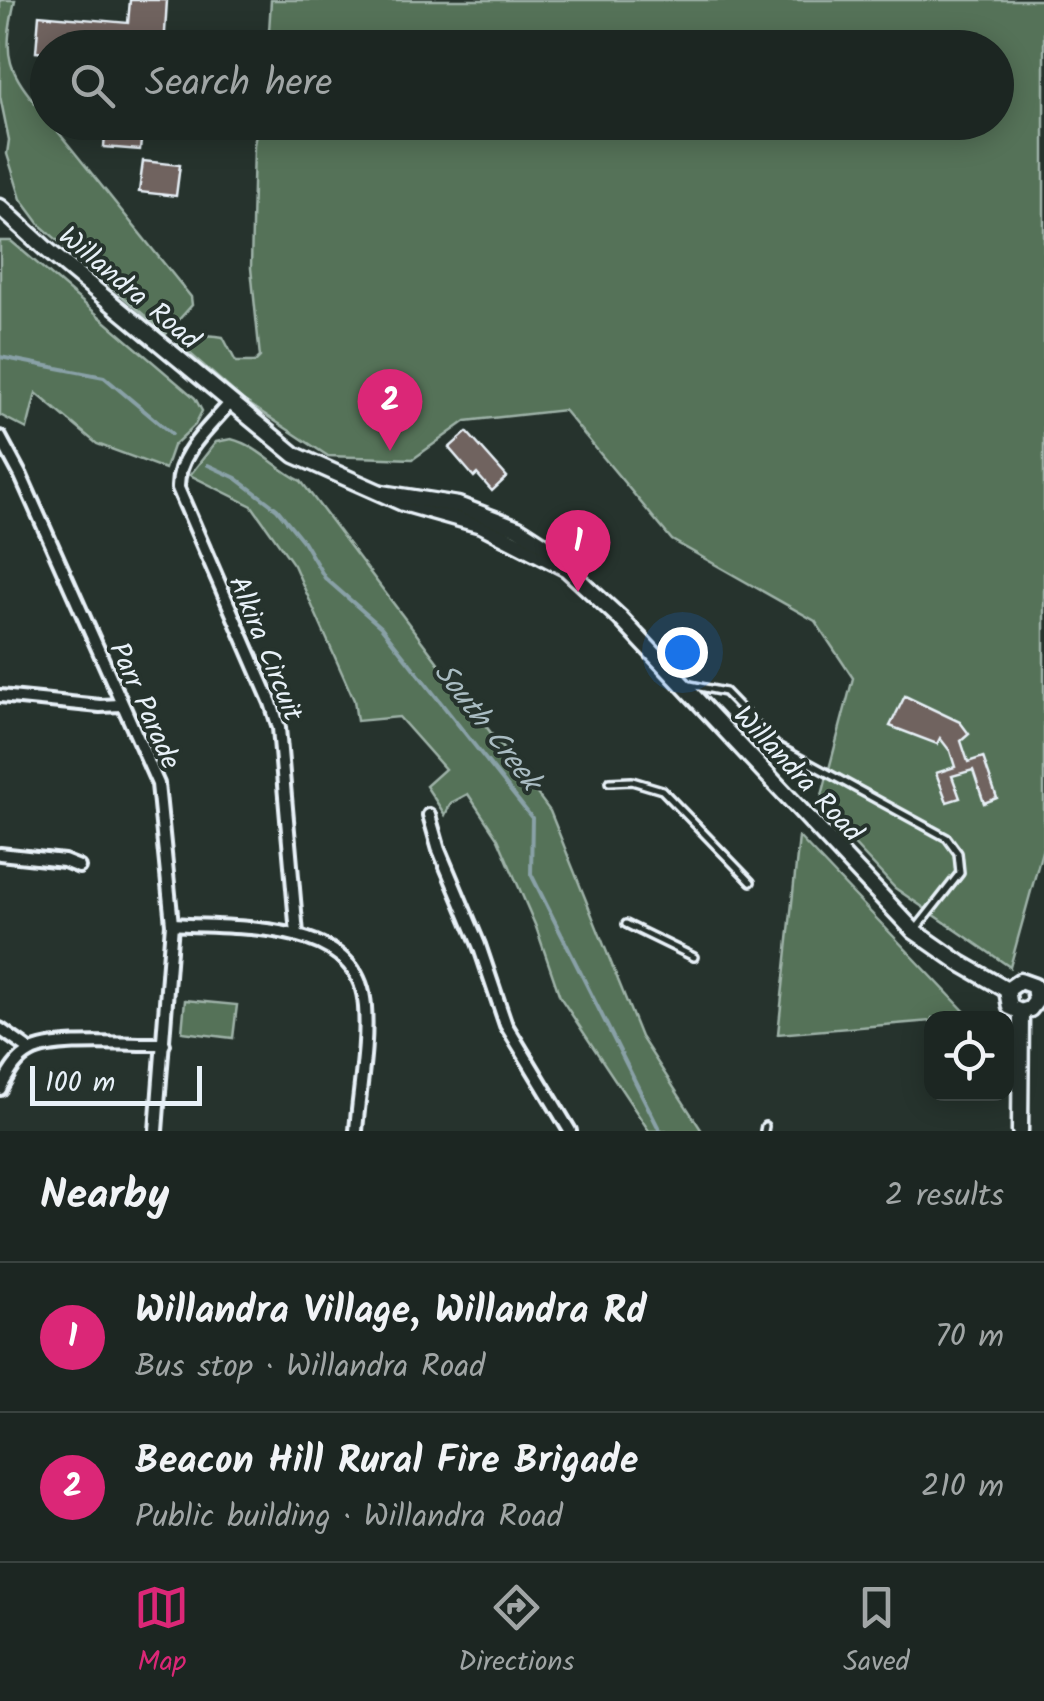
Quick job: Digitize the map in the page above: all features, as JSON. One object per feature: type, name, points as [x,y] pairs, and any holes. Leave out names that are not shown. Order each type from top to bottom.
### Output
[{"type":"main road","name":"Willandra Road","points":[[0,207],[295,455],[382,494],[448,502],[489,515],[560,554],[569,570],[620,618],[914,932],[1007,990]]},
{"type":"main road","points":[[1020,981],[1034,986],[1036,1001],[1021,1012],[1010,1007],[1007,990],[1020,981]]},
{"type":"main road","points":[[1020,1131],[1021,1012]]},
{"type":"street","name":"Alkira Circuit","points":[[230,403],[182,462],[178,488],[279,728],[297,934]]},
{"type":"street","name":"Parr Parade","points":[[0,437],[158,784],[172,924],[156,1131]]},
{"type":"street","points":[[0,696],[121,705]]},
{"type":"street","points":[[430,814],[439,850],[479,945],[502,1016],[570,1131]]},
{"type":"street","points":[[0,854],[64,861],[79,867]]},
{"type":"street","points":[[172,924],[297,934],[331,949],[358,977],[365,1006],[356,1131]]},
{"type":"street","points":[[0,1030],[32,1051]]},
{"type":"street","points":[[0,1088],[17,1062],[32,1051],[53,1045],[164,1044]]},
{"type":"lane","points":[[679,683],[725,692],[776,745],[947,838],[958,853],[960,873],[914,932]]},
{"type":"lane","points":[[609,782],[632,781],[662,790],[751,882]]},
{"type":"lane","points":[[626,924],[694,957]]},
{"type":"green space","points":[[0,0],[15,0],[9,52],[16,76],[30,96],[30,140],[65,140],[191,297],[192,305],[166,334],[41,226],[21,199],[7,154],[9,140],[0,96]]},
{"type":"green space","points":[[271,0],[1044,0],[1044,844],[1010,967],[895,888],[819,807],[853,678],[815,621],[672,540],[564,410],[466,421],[413,459],[328,456],[243,400],[178,343],[188,331],[218,336],[223,337],[236,362],[255,362],[260,357],[251,268],[255,140],[1014,140],[1014,30],[269,30]]},
{"type":"green space","points":[[0,241],[11,241],[195,398],[202,411],[195,425],[173,446],[165,469],[97,444],[36,393],[27,429],[0,415]]},
{"type":"green space","points":[[231,439],[301,481],[550,811],[641,1037],[702,1131],[649,1131],[560,997],[536,927],[498,839],[468,794],[451,803],[445,815],[426,786],[445,769],[399,717],[357,721],[354,700],[294,565],[252,506],[190,475],[216,442]]},
{"type":"green space","points":[[799,837],[964,1011],[924,1011],[924,1022],[778,1034]]},
{"type":"green space","points":[[185,1000],[237,1005],[233,1038],[182,1032]]},
{"type":"building","points":[[130,0],[167,0],[165,30],[38,30],[39,15],[128,23]]},
{"type":"building","points":[[105,140],[141,140],[140,150],[104,147]]},
{"type":"building","points":[[143,161],[180,165],[176,196],[139,192]]},
{"type":"building","points":[[467,432],[507,477],[492,491],[449,448]]},
{"type":"building","points":[[905,696],[960,722],[969,734],[961,741],[968,762],[983,757],[997,798],[984,803],[973,770],[952,776],[960,798],[947,802],[936,773],[955,767],[950,751],[940,738],[937,744],[890,726]]},
{"type":"waterway","name":"South Creek","points":[[0,357],[104,377],[172,434]]},
{"type":"waterway","name":"South Creek","points":[[208,465],[236,478],[277,509],[303,541],[325,578],[381,627],[532,818],[531,874],[660,1131]]},
{"type":"place","name":"Beacon Hill Rural Fire Brigade","points":[[390,451]]},
{"type":"place","name":"Willandra Village, Willandra Rd","points":[[578,592]]}]
